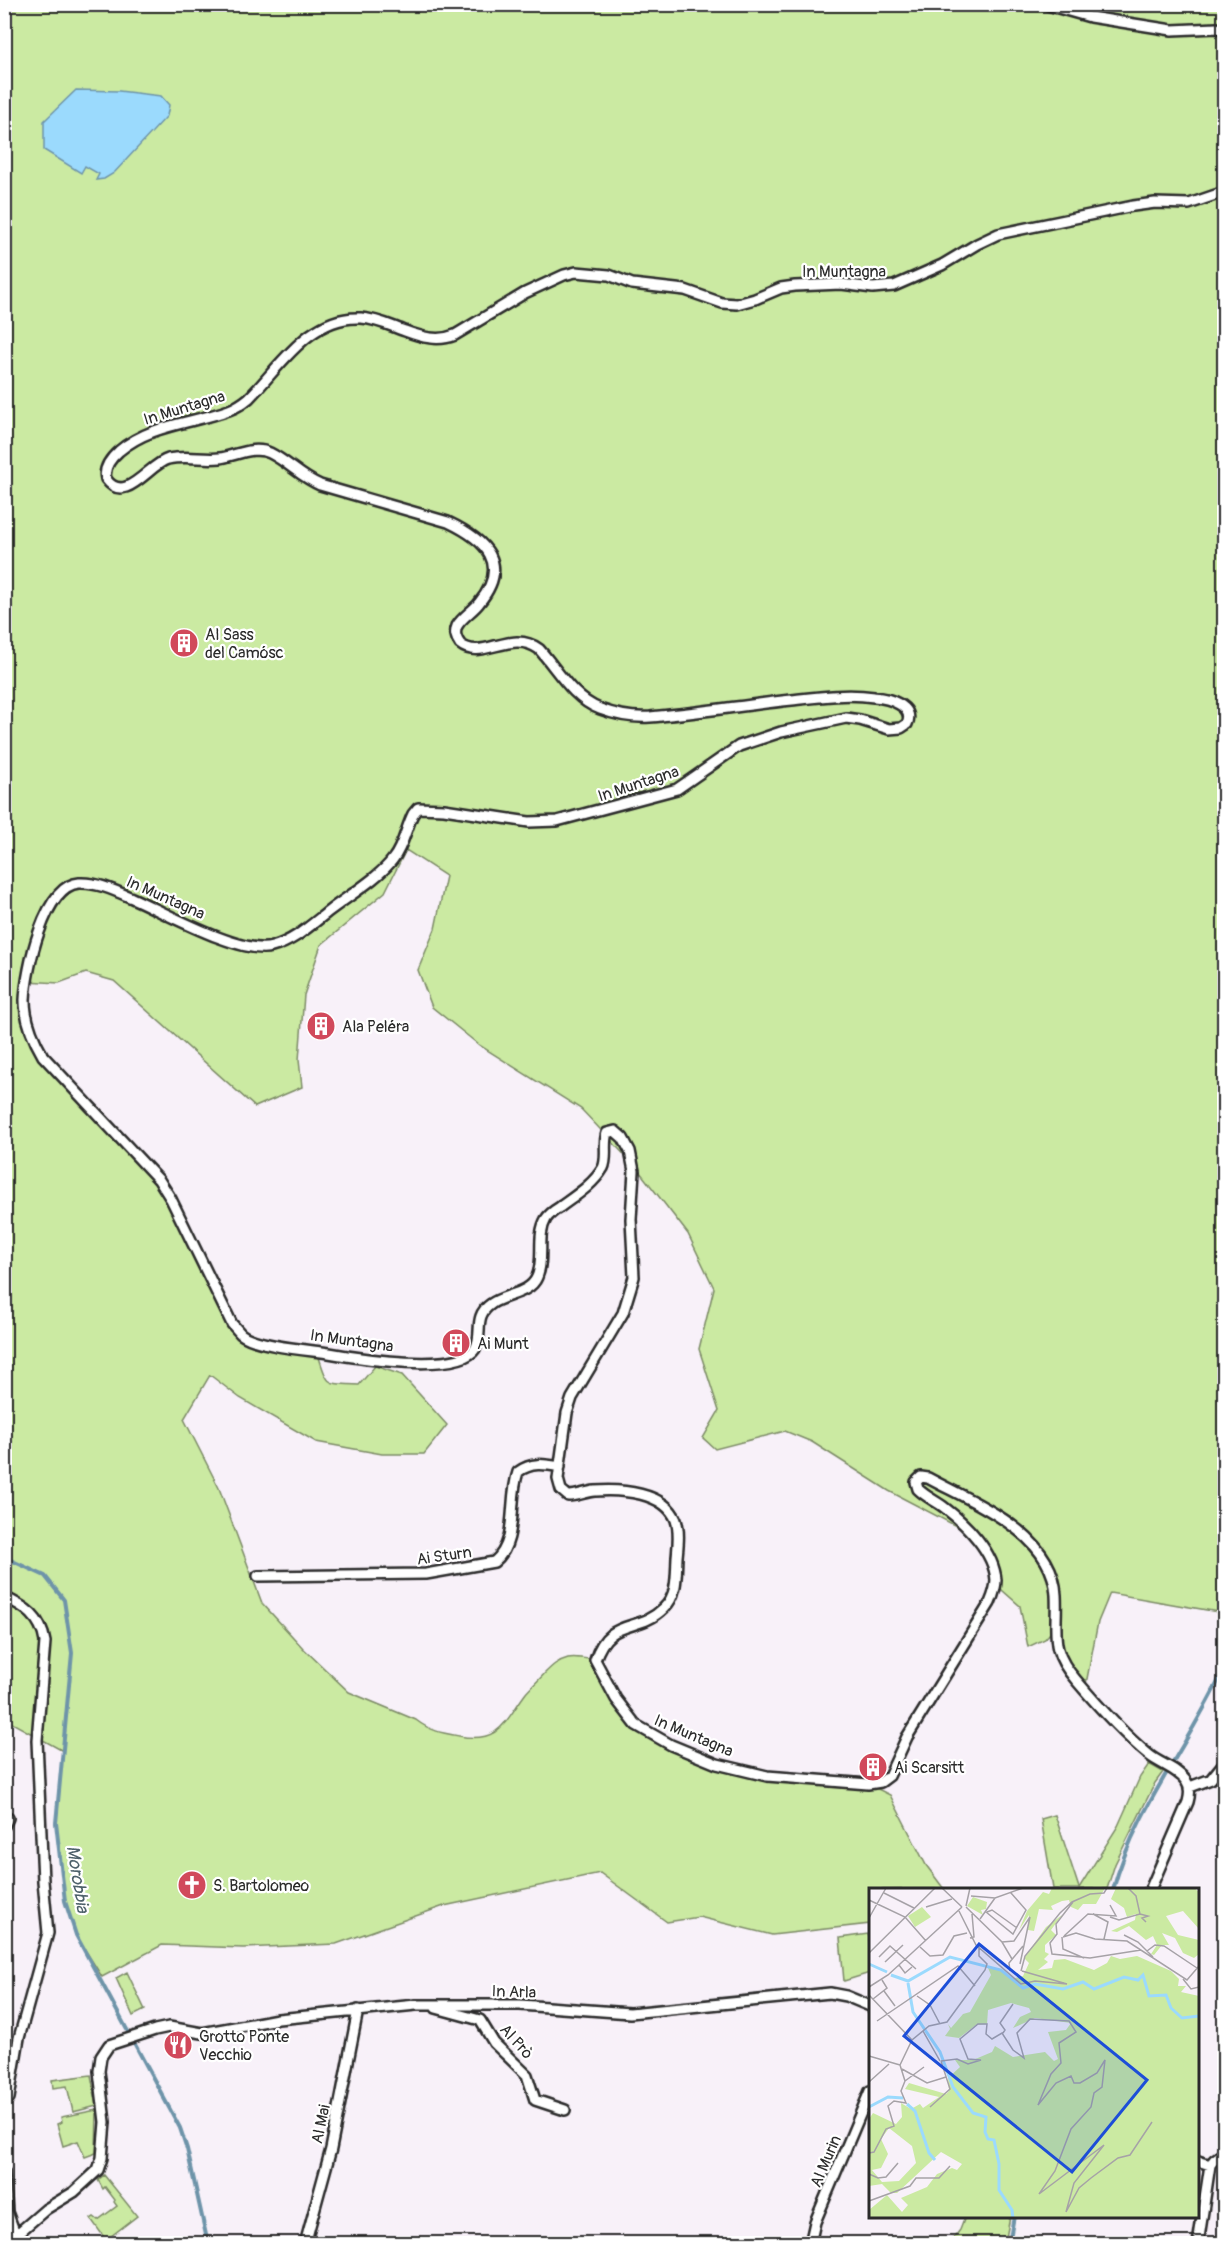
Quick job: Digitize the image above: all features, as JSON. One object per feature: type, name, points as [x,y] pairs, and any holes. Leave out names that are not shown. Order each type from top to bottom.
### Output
[{"type":"street","points":[[1044,4],[1090,17],[1172,30],[1217,28],[1224,30]]},
{"type":"street","name":"In Muntagna","points":[[1190,1787],[1180,1775],[1154,1759],[1088,1695],[1065,1668],[1055,1642],[1056,1593],[1051,1574],[1039,1551],[1022,1533],[1005,1520],[928,1478],[921,1477],[916,1482],[918,1489],[945,1508],[985,1549],[996,1580],[990,1603],[907,1737],[889,1776],[881,1782],[868,1784],[767,1776],[717,1764],[671,1745],[636,1725],[616,1698],[595,1660],[599,1647],[612,1632],[649,1620],[670,1600],[674,1593],[678,1548],[676,1520],[668,1508],[645,1496],[612,1491],[568,1496],[561,1490],[558,1479],[567,1413],[572,1398],[623,1313],[634,1277],[631,1219],[634,1171],[630,1150],[623,1138],[615,1131],[607,1132],[604,1141],[604,1165],[596,1180],[546,1219],[542,1232],[540,1265],[536,1279],[529,1287],[492,1304],[484,1311],[478,1322],[478,1338],[474,1349],[466,1357],[415,1363],[379,1361],[268,1344],[242,1335],[232,1324],[171,1199],[159,1180],[43,1056],[32,1037],[25,1000],[37,938],[54,901],[68,886],[79,883],[112,889],[218,937],[259,950],[298,936],[391,862],[413,813],[418,808],[444,809],[528,822],[557,821],[677,789],[740,746],[781,732],[846,718],[889,729],[901,728],[907,724],[909,717],[906,710],[898,704],[875,697],[837,696],[649,717],[609,712],[585,701],[539,649],[531,644],[510,641],[472,650],[460,644],[455,633],[457,626],[484,597],[491,584],[494,566],[493,558],[485,548],[462,529],[448,522],[321,485],[304,478],[281,460],[264,451],[253,450],[219,458],[198,456],[168,459],[126,488],[114,487],[106,480],[105,471],[109,463],[135,439],[168,426],[225,412],[238,406],[249,398],[307,336],[334,322],[349,318],[381,322],[427,338],[449,338],[534,289],[564,275],[583,271],[609,275],[632,284],[685,290],[728,304],[746,302],[781,288],[795,286],[841,284],[873,288],[888,287],[924,274],[998,234],[1133,206],[1155,203],[1189,204],[1224,192]]},
{"type":"street","name":"Ai Sturn","points":[[258,1576],[426,1574],[494,1562],[503,1555],[507,1542],[518,1472],[535,1464],[560,1467]]},
{"type":"street","points":[[4,1597],[31,1612],[42,1626],[45,1642],[37,1740],[42,1881],[48,1933],[19,2038],[9,2098],[4,2103]]},
{"type":"street","points":[[1151,1888],[1188,1802],[1190,1787],[1211,1779],[1224,1763]]},
{"type":"street","name":"In Arla","points":[[17,2240],[46,2209],[75,2192],[98,2170],[102,2158],[105,2122],[99,2063],[103,2053],[112,2044],[155,2030],[169,2027],[202,2033],[278,2019],[432,2005],[520,2005],[630,2013],[830,1994],[846,1996],[869,2006]]},
{"type":"street","name":"Al Prò","points":[[432,2005],[448,2012],[480,2020],[494,2043],[527,2074],[535,2100],[565,2110]]},
{"type":"street","name":"Al Mai","points":[[305,2244],[331,2149],[358,2010]]},
{"type":"street","name":"Al Murin","points":[[810,2244],[815,2222],[869,2093]]},
{"type":"street","points":[[1198,2244],[1210,2165],[1224,2153]]},
{"type":"street","points":[[1199,2162],[1210,2165]]},
{"type":"street","points":[[4,2172],[7,2212],[17,2240]]},
{"type":"green space","points":[[5,5],[1224,5],[1224,1613],[1110,1593],[1098,1622],[1086,1684],[1068,1663],[1055,1627],[1045,1639],[1028,1647],[1020,1606],[1002,1590],[979,1538],[889,1491],[812,1442],[785,1431],[715,1449],[703,1438],[719,1411],[699,1349],[714,1288],[688,1234],[636,1167],[581,1109],[479,1045],[432,1007],[418,970],[435,929],[446,876],[406,850],[385,892],[321,945],[304,995],[299,1060],[302,1087],[255,1107],[114,981],[86,973],[59,983],[27,981],[32,1037],[159,1180],[232,1324],[254,1340],[319,1357],[327,1379],[331,1382],[359,1385],[375,1366],[402,1375],[447,1425],[424,1454],[382,1454],[316,1442],[240,1398],[210,1375],[184,1419],[219,1488],[262,1603],[303,1648],[349,1692],[416,1720],[426,1727],[453,1735],[473,1738],[493,1733],[506,1721],[526,1693],[558,1662],[571,1657],[595,1660],[636,1725],[671,1745],[767,1776],[868,1784],[890,1795],[926,1865],[943,1888],[869,1888],[869,1924],[772,1935],[699,1917],[667,1922],[600,1873],[444,1906],[336,1944],[243,1948],[162,1945],[102,1977],[76,1935],[65,1901],[56,1823],[63,1751],[12,1723],[5,1715]]},
{"type":"green space","points":[[1149,1764],[1163,1772],[1155,1783],[1115,1864],[1107,1888],[1079,1888],[1118,1826],[1140,1777]]},
{"type":"green space","points":[[1055,1815],[1079,1888],[1053,1888],[1041,1819]]},
{"type":"green space","points":[[868,1934],[869,1973],[844,1981],[840,1938]]},
{"type":"green space","points":[[127,1972],[145,2010],[133,2016],[116,1978]]},
{"type":"green space","points":[[91,2075],[97,2106],[73,2112],[67,2086],[53,2088],[52,2080]]},
{"type":"green space","points":[[97,2110],[96,2153],[85,2157],[78,2141],[63,2146],[57,2124],[62,2122],[61,2117]]},
{"type":"green space","points":[[104,2175],[137,2216],[106,2240],[91,2219],[94,2217],[98,2220],[117,2206],[115,2200],[105,2187],[103,2189],[98,2180]]},
{"type":"green space","points":[[965,2218],[1010,2218],[1005,2243],[950,2243],[960,2230]]},
{"type":"water","points":[[76,90],[119,91],[161,96],[169,105],[167,116],[114,173],[104,179],[96,180],[99,174],[85,166],[81,173],[44,150],[44,121]]},
{"type":"waterway","name":"Morobbia","points":[[4,1557],[45,1576],[64,1600],[72,1653],[56,1823],[65,1901],[76,1935],[180,2128],[187,2149],[208,2244]]},
{"type":"waterway","points":[[1114,1888],[1123,1860],[1149,1804],[1224,1669]]},
{"type":"waterway","points":[[1009,2244],[1014,2218]]},
{"type":"place","name":"Al Sass del Camósc","points":[[184,643]]},
{"type":"place","name":"Ala Peléra","points":[[321,1026]]},
{"type":"place","name":"Ai Munt","points":[[456,1343]]},
{"type":"place","name":"Ai Scarsitt","points":[[873,1767]]},
{"type":"place","name":"S. Bartolomeo","points":[[192,1885]]},
{"type":"place","name":"Grotto Ponte Vecchio","points":[[178,2045]]}]
